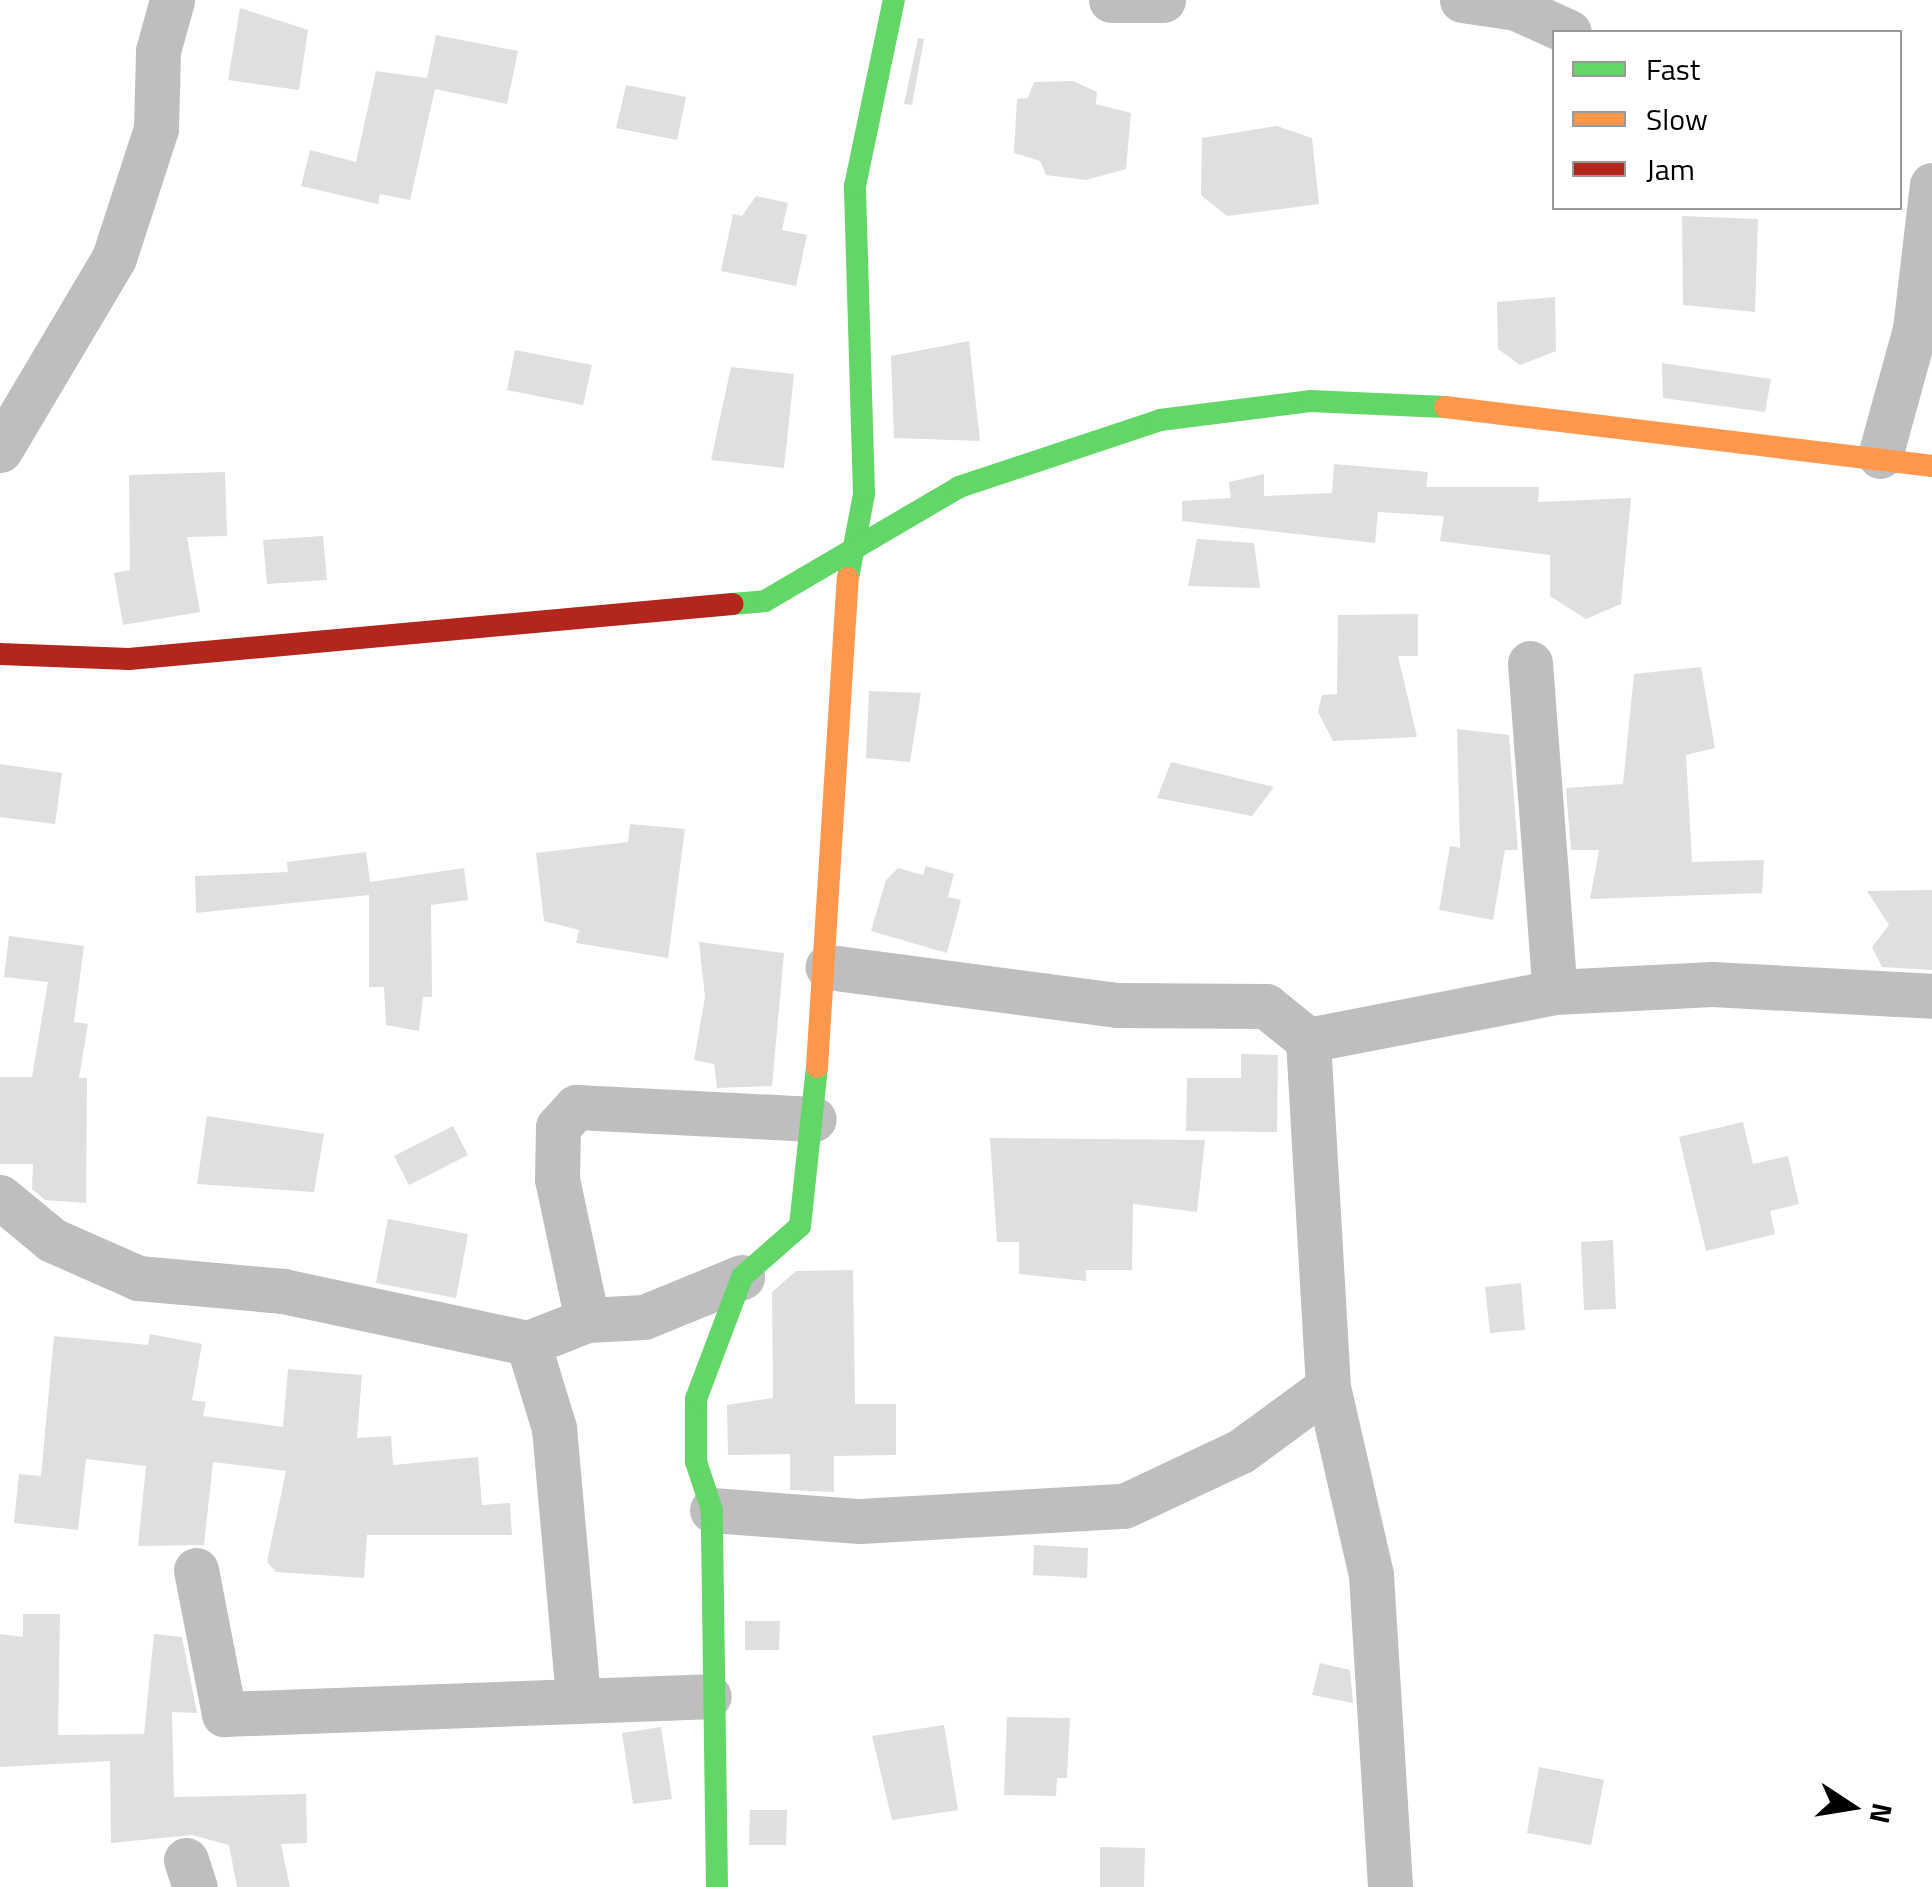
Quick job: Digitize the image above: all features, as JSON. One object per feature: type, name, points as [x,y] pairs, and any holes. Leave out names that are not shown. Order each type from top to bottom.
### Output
[{"type":"street","points":[[0,450],[114,258],[156,129],[158,51],[172,0]]},
{"type":"street","points":[[0,1197],[52,1240],[138,1278],[283,1291],[528,1343],[587,1320],[644,1316],[742,1277],[800,1226],[827,968],[842,606],[864,494],[856,186],[894,0]]},
{"type":"street","points":[[1111,0],[1163,0]]},
{"type":"street","points":[[1462,0],[1516,8],[1565,30]]},
{"type":"street","points":[[1902,169],[1932,173]]},
{"type":"street","points":[[1880,456],[1915,329],[1932,184]]},
{"type":"street","points":[[0,654],[52,663],[129,659],[734,606],[797,590],[853,550],[959,487],[1160,420],[1310,401],[1528,411],[1932,466]]},
{"type":"street","points":[[1530,663],[1555,992]]},
{"type":"street","points":[[827,968],[1118,1005],[1266,1006],[1308,1040],[1328,1387],[1370,1574],[1390,1887]]},
{"type":"street","points":[[1308,1040],[1555,992],[1712,984],[1932,996]]},
{"type":"street","points":[[587,1320],[558,1180],[558,1127],[576,1107],[814,1119]]},
{"type":"street","points":[[717,1887],[709,1696],[712,1510],[696,1462],[696,1399],[742,1277]]},
{"type":"street","points":[[528,1343],[554,1428],[578,1696]]},
{"type":"street","points":[[712,1510],[860,1521],[1124,1506],[1241,1451],[1328,1387]]},
{"type":"street","points":[[196,1570],[224,1714],[578,1696],[709,1696]]},
{"type":"building","points":[[240,8],[308,30],[299,90],[228,80]]},
{"type":"building","points":[[436,35],[518,51],[507,104],[435,89],[410,200],[380,194],[378,204],[301,186],[310,150],[356,162],[376,71],[427,78]]},
{"type":"building","points":[[918,38],[924,39],[912,105],[904,104]]},
{"type":"building","points":[[1073,81],[1097,92],[1096,104],[1131,113],[1126,169],[1086,180],[1046,175],[1040,161],[1014,153],[1017,99],[1028,98],[1034,82]]},
{"type":"building","points":[[626,85],[686,97],[677,140],[616,128]]},
{"type":"building","points":[[1277,126],[1312,138],[1319,204],[1227,216],[1201,195],[1202,138]]},
{"type":"building","points":[[756,196],[788,203],[782,230],[807,235],[796,286],[721,271],[733,214],[742,216]]},
{"type":"building","points":[[1682,216],[1758,219],[1755,312],[1683,305]]},
{"type":"building","points":[[1555,297],[1556,351],[1520,365],[1498,349],[1497,302]]},
{"type":"building","points":[[969,341],[980,441],[894,438],[891,356]]},
{"type":"building","points":[[515,350],[592,365],[583,405],[507,390]]},
{"type":"building","points":[[1662,363],[1771,379],[1765,412],[1663,398]]},
{"type":"building","points":[[731,367],[794,374],[784,468],[711,460]]},
{"type":"building","points":[[1334,464],[1428,472],[1426,487],[1539,487],[1538,502],[1631,498],[1621,604],[1586,619],[1550,596],[1550,555],[1440,541],[1444,516],[1378,512],[1375,543],[1182,521],[1182,501],[1231,498],[1229,482],[1264,474],[1264,496],[1332,493]]},
{"type":"building","points":[[225,472],[227,536],[187,537],[200,612],[123,625],[114,573],[130,570],[129,475]]},
{"type":"building","points":[[323,536],[327,580],[267,584],[263,540]]},
{"type":"building","points":[[1197,539],[1254,543],[1260,588],[1188,586]]},
{"type":"building","points":[[1418,614],[1418,656],[1398,656],[1417,737],[1333,741],[1318,712],[1322,695],[1337,694],[1338,615]]},
{"type":"building","points":[[1701,667],[1715,748],[1686,755],[1692,862],[1764,860],[1762,893],[1590,899],[1599,850],[1571,850],[1566,788],[1623,784],[1634,674]]},
{"type":"building","points":[[869,691],[921,693],[910,762],[866,758]]},
{"type":"building","points":[[1457,729],[1509,735],[1518,850],[1505,850],[1493,920],[1439,910],[1450,846],[1460,848]]},
{"type":"building","points":[[1171,762],[1274,787],[1252,816],[1157,798]]},
{"type":"building","points":[[0,764],[62,773],[55,824],[0,817]]},
{"type":"building","points":[[630,824],[685,829],[668,958],[576,943],[579,930],[544,921],[536,853],[628,842]]},
{"type":"building","points":[[366,852],[370,882],[464,868],[468,900],[431,905],[432,997],[423,997],[419,1031],[386,1025],[384,987],[369,987],[369,895],[196,913],[195,876],[288,872],[287,862]]},
{"type":"building","points":[[926,866],[954,874],[948,897],[961,900],[947,953],[871,931],[886,880],[898,868],[923,875]]},
{"type":"building","points":[[1932,890],[1932,970],[1882,967],[1872,947],[1889,925],[1867,891]]},
{"type":"building","points":[[9,936],[84,946],[74,1022],[88,1024],[79,1078],[87,1078],[86,1203],[45,1200],[32,1189],[33,1164],[0,1164],[0,1077],[32,1077],[48,982],[4,977]]},
{"type":"building","points":[[699,942],[784,953],[772,1086],[717,1088],[714,1064],[694,1060],[705,997]]},
{"type":"building","points":[[1241,1054],[1278,1055],[1277,1132],[1186,1131],[1187,1078],[1241,1078]]},
{"type":"building","points":[[207,1116],[324,1134],[314,1192],[197,1184]]},
{"type":"building","points":[[1743,1122],[1753,1164],[1788,1156],[1799,1204],[1770,1211],[1775,1234],[1706,1251],[1679,1137]]},
{"type":"building","points":[[453,1126],[468,1155],[409,1185],[394,1156]]},
{"type":"building","points":[[990,1138],[1205,1140],[1197,1212],[1133,1204],[1132,1270],[1086,1270],[1086,1281],[1019,1274],[1019,1242],[997,1242]]},
{"type":"building","points":[[388,1219],[468,1234],[456,1298],[376,1283]]},
{"type":"building","points":[[1613,1240],[1616,1309],[1584,1310],[1581,1242]]},
{"type":"building","points":[[853,1270],[855,1404],[896,1404],[896,1455],[834,1456],[834,1492],[790,1490],[790,1454],[728,1455],[727,1405],[773,1398],[772,1292],[796,1271]]},
{"type":"building","points":[[1521,1283],[1525,1330],[1490,1333],[1485,1287]]},
{"type":"building","points":[[150,1334],[202,1344],[192,1400],[206,1402],[203,1416],[283,1427],[288,1369],[362,1375],[357,1438],[391,1436],[393,1465],[478,1457],[482,1505],[510,1503],[512,1535],[367,1535],[364,1578],[276,1572],[267,1562],[286,1471],[213,1462],[204,1545],[138,1546],[146,1466],[86,1459],[78,1530],[14,1523],[19,1474],[41,1476],[54,1336],[148,1345]]},
{"type":"building","points":[[1034,1545],[1088,1548],[1087,1578],[1033,1575]]},
{"type":"building","points":[[23,1614],[60,1614],[58,1735],[144,1734],[154,1634],[182,1637],[197,1713],[172,1712],[174,1797],[306,1794],[307,1843],[281,1844],[290,1887],[237,1887],[229,1845],[192,1835],[111,1843],[110,1761],[0,1767],[0,1634],[23,1637]]},
{"type":"building","points":[[745,1621],[780,1621],[779,1650],[745,1650]]},
{"type":"building","points":[[1320,1663],[1350,1670],[1353,1703],[1312,1695]]},
{"type":"building","points":[[1007,1717],[1070,1718],[1067,1778],[1057,1778],[1056,1796],[1004,1795]]},
{"type":"building","points":[[944,1725],[958,1810],[892,1820],[872,1736]]},
{"type":"building","points":[[661,1727],[672,1799],[633,1804],[622,1733]]},
{"type":"building","points":[[1539,1767],[1604,1780],[1591,1845],[1527,1833]]},
{"type":"building","points":[[750,1810],[787,1810],[786,1845],[749,1845]]},
{"type":"building","points":[[1100,1847],[1145,1848],[1144,1887],[1100,1887]]},
{"type":"traffic: fast","points":[[848,578],[864,494],[855,186],[894,0]]},
{"type":"traffic: fast","points":[[732,604],[765,601],[959,487],[1160,420],[1310,401],[1445,407]]},
{"type":"traffic: fast","points":[[717,1887],[712,1510],[696,1462],[696,1399],[742,1277],[800,1226],[817,1067]]},
{"type":"traffic: slow","points":[[1445,407],[1932,466]]},
{"type":"traffic: slow","points":[[817,1067],[848,578]]},
{"type":"traffic: jam","points":[[0,654],[129,659],[732,604]]}]
